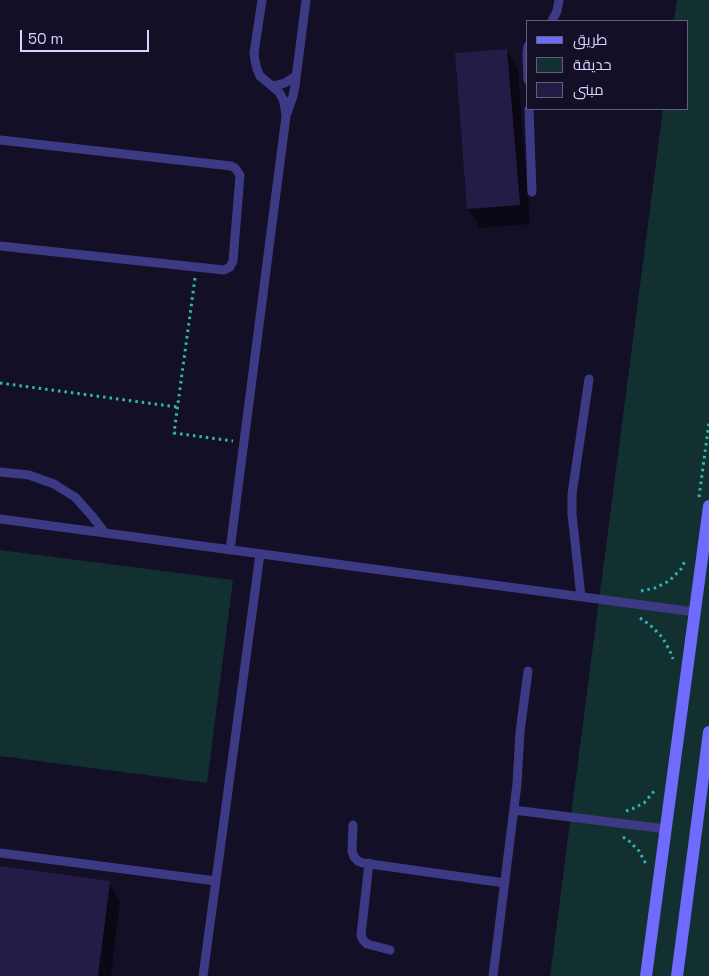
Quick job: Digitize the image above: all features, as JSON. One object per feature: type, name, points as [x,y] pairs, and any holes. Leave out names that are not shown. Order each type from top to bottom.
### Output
[{"type":"street","points":[[646,976],[695,612],[704,502]]},
{"type":"street","points":[[676,976],[709,732]]},
{"type":"lane","points":[[230,550],[286,116],[286,108],[279,92],[260,76],[254,61],[262,0]]},
{"type":"lane","points":[[286,116],[293,96],[306,0]]},
{"type":"lane","points":[[553,20],[558,11],[559,0]]},
{"type":"lane","points":[[273,86],[285,83],[296,76]]},
{"type":"lane","points":[[529,110],[532,192]]},
{"type":"lane","points":[[0,140],[230,166],[235,168],[240,175],[232,264],[224,270],[0,246]]},
{"type":"lane","points":[[581,597],[572,499],[589,379]]},
{"type":"lane","points":[[0,472],[29,475],[54,484],[75,497],[105,533]]},
{"type":"lane","points":[[0,519],[695,612]]},
{"type":"lane","points":[[203,976],[260,554]]},
{"type":"lane","points":[[494,976],[518,776],[520,732],[528,671]]},
{"type":"lane","points":[[514,810],[666,829]]},
{"type":"lane","points":[[353,825],[352,851],[358,861],[505,883]]},
{"type":"lane","points":[[0,853],[216,881]]},
{"type":"lane","points":[[368,863],[361,935],[367,944],[390,950]]},
{"type":"path","points":[[196,267],[174,433],[244,442]]},
{"type":"path","points":[[0,383],[177,407]]},
{"type":"path","points":[[704,502],[709,422]]},
{"type":"path","points":[[675,667],[670,651],[662,637],[650,625],[636,616],[638,592],[655,588],[669,581],[681,568],[689,552]]},
{"type":"path","points":[[647,870],[646,863],[639,851],[629,840],[616,834],[619,813],[644,803],[657,788]]},
{"type":"green space","points":[[677,0],[709,0],[709,976],[550,976],[663,110],[689,110],[689,20],[674,20]]},
{"type":"green space","points":[[0,550],[233,580],[207,783],[0,756]]},
{"type":"building","points":[[507,49],[520,205],[467,209],[455,53]]},
{"type":"building","points":[[0,866],[110,881],[98,976],[0,976]]}]
